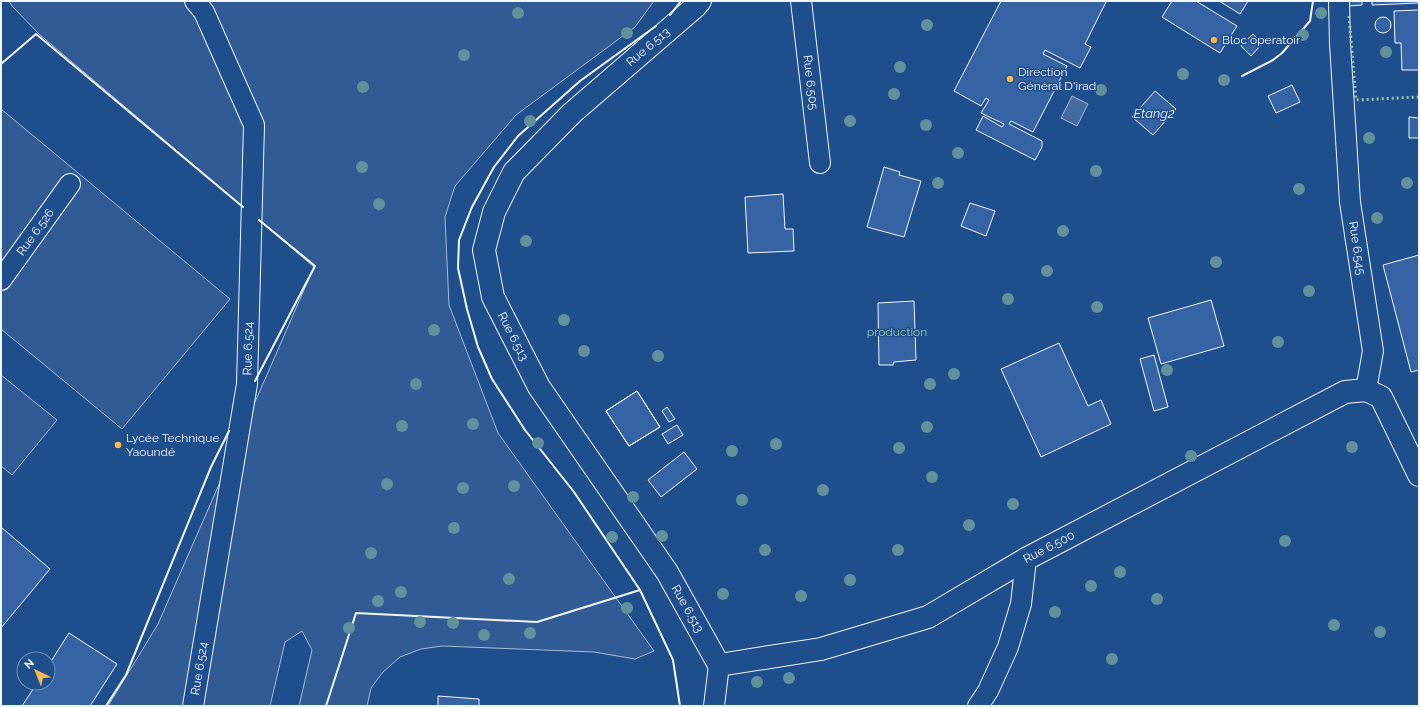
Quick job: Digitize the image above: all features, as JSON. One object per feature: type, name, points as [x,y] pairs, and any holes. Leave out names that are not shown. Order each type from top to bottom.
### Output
[{"type":"street","name":"Rue 6.524","points":[[192,706],[247,384],[254,125],[204,12],[195,1]]},
{"type":"street","name":"Rue 6.513","points":[[700,1],[695,7],[572,113],[514,172],[494,212],[484,250],[493,297],[539,387],[667,572],[719,665]]},
{"type":"street","name":"Rue 6.505","points":[[801,1],[820,163]]},
{"type":"street","name":"Rue 6.545","points":[[1339,1],[1340,44],[1350,202],[1373,351],[1366,390]]},
{"type":"street","name":"Rue 6.526","points":[[1,280],[70,184]]},
{"type":"street","name":"Rue 6.500","points":[[719,665],[821,649],[928,617],[1026,559],[1346,392],[1366,390]]},
{"type":"street","points":[[1366,390],[1381,396],[1419,475]]},
{"type":"street","points":[[978,706],[988,691],[1008,647],[1021,604],[1026,559]]},
{"type":"street","points":[[714,706],[719,665]]},
{"type":"shaded area","points":[[9,1],[654,1],[635,27],[516,115],[455,186],[445,217],[449,305],[498,433],[654,651],[635,659],[594,652],[442,646],[421,649],[400,657],[383,672],[371,688],[367,706],[299,706],[312,650],[302,631],[285,642],[270,706],[108,706],[158,624],[314,267],[39,34]]},
{"type":"shaded area","points":[[1072,96],[1088,104],[1077,126],[1061,118]]},
{"type":"shaded area","points":[[1,109],[230,299],[122,429],[1,329]]},
{"type":"shaded area","points":[[1,375],[57,420],[12,475],[1,466]]},
{"type":"building","name":"Direction Général D'irad","points":[[1001,1],[1106,2],[1085,44],[1091,47],[1080,68],[1045,50],[1043,54],[1067,66],[1033,132],[1011,121],[1009,124],[1042,141],[1042,147],[1035,160],[976,130],[983,116],[1002,127],[1004,124],[981,113],[989,100],[986,98],[981,106],[954,91]]},
{"type":"building","name":"Bloc operatoir","points":[[1172,1],[1196,1],[1237,26],[1220,53],[1162,17]]},
{"type":"building","points":[[1219,1],[1248,1],[1240,14]]},
{"type":"building","points":[[1348,1],[1362,1],[1362,5],[1349,6]]},
{"type":"building","points":[[1372,1],[1419,1],[1419,3],[1372,5]]},
{"type":"building","points":[[1419,10],[1419,70],[1402,70],[1401,43],[1395,43],[1394,11]]},
{"type":"building","points":[[1383,17],[1390,22],[1391,25],[1386,32],[1383,33],[1376,28],[1375,25],[1380,18]]},
{"type":"building","points":[[1253,34],[1262,44],[1251,56],[1241,46]]},
{"type":"building","points":[[1292,85],[1300,102],[1276,113],[1268,96]]},
{"type":"building","name":"Etang2","points":[[1155,91],[1176,109],[1153,135],[1132,117]]},
{"type":"building","points":[[1409,117],[1419,118],[1419,138],[1409,138]]},
{"type":"building","points":[[884,167],[900,172],[899,175],[921,181],[904,237],[867,227]]},
{"type":"building","points":[[783,194],[785,229],[793,229],[794,251],[748,253],[745,197]]},
{"type":"building","points":[[970,203],[995,211],[986,236],[961,226]]},
{"type":"building","points":[[1419,255],[1419,370],[1411,372],[1383,265]]},
{"type":"building","points":[[1211,300],[1224,346],[1161,364],[1148,318]]},
{"type":"building","name":"production","points":[[914,301],[916,360],[894,362],[893,365],[879,365],[878,303]]},
{"type":"building","points":[[1059,343],[1088,406],[1101,400],[1111,424],[1041,457],[1001,369]]},
{"type":"building","points":[[1154,355],[1168,407],[1154,411],[1140,359]]},
{"type":"building","points":[[637,391],[660,427],[629,446],[606,411]]},
{"type":"building","points":[[637,391],[660,427],[629,446],[606,411]]},
{"type":"building","points":[[667,407],[675,419],[669,422],[662,411]]},
{"type":"building","points":[[677,425],[683,435],[668,444],[662,434]]},
{"type":"building","points":[[684,452],[697,469],[661,497],[648,480]]},
{"type":"building","points":[[1,527],[50,569],[1,628]]},
{"type":"building","points":[[69,633],[117,664],[90,706],[22,706],[32,691],[56,691],[56,653]]},
{"type":"building","points":[[438,696],[479,699],[479,706],[438,706]]},
{"type":"hedge","points":[[1349,16],[1356,100],[1419,97]]},
{"type":"wall","points":[[670,15],[681,1]]},
{"type":"wall","points":[[1242,76],[1273,60],[1282,53],[1310,21],[1313,1]]},
{"type":"wall","points":[[656,26],[580,81],[518,136],[494,167],[472,207],[459,240],[458,268],[467,309],[478,347],[492,379],[525,430],[574,492],[640,590],[673,660],[680,706]]},
{"type":"wall","points":[[1,64],[36,34],[243,207]]},
{"type":"wall","points":[[255,381],[315,266],[259,220]]},
{"type":"wall","points":[[106,706],[126,675],[211,467],[229,431]]},
{"type":"wall","points":[[326,706],[356,613],[537,622],[640,590]]},
{"type":"place","name":"Bloc operatoir","points":[[1214,40]]},
{"type":"place","name":"Direction Général D'irad","points":[[1010,79]]},
{"type":"place","name":"Lycée Technique Yaoundé","points":[[118,445]]}]
